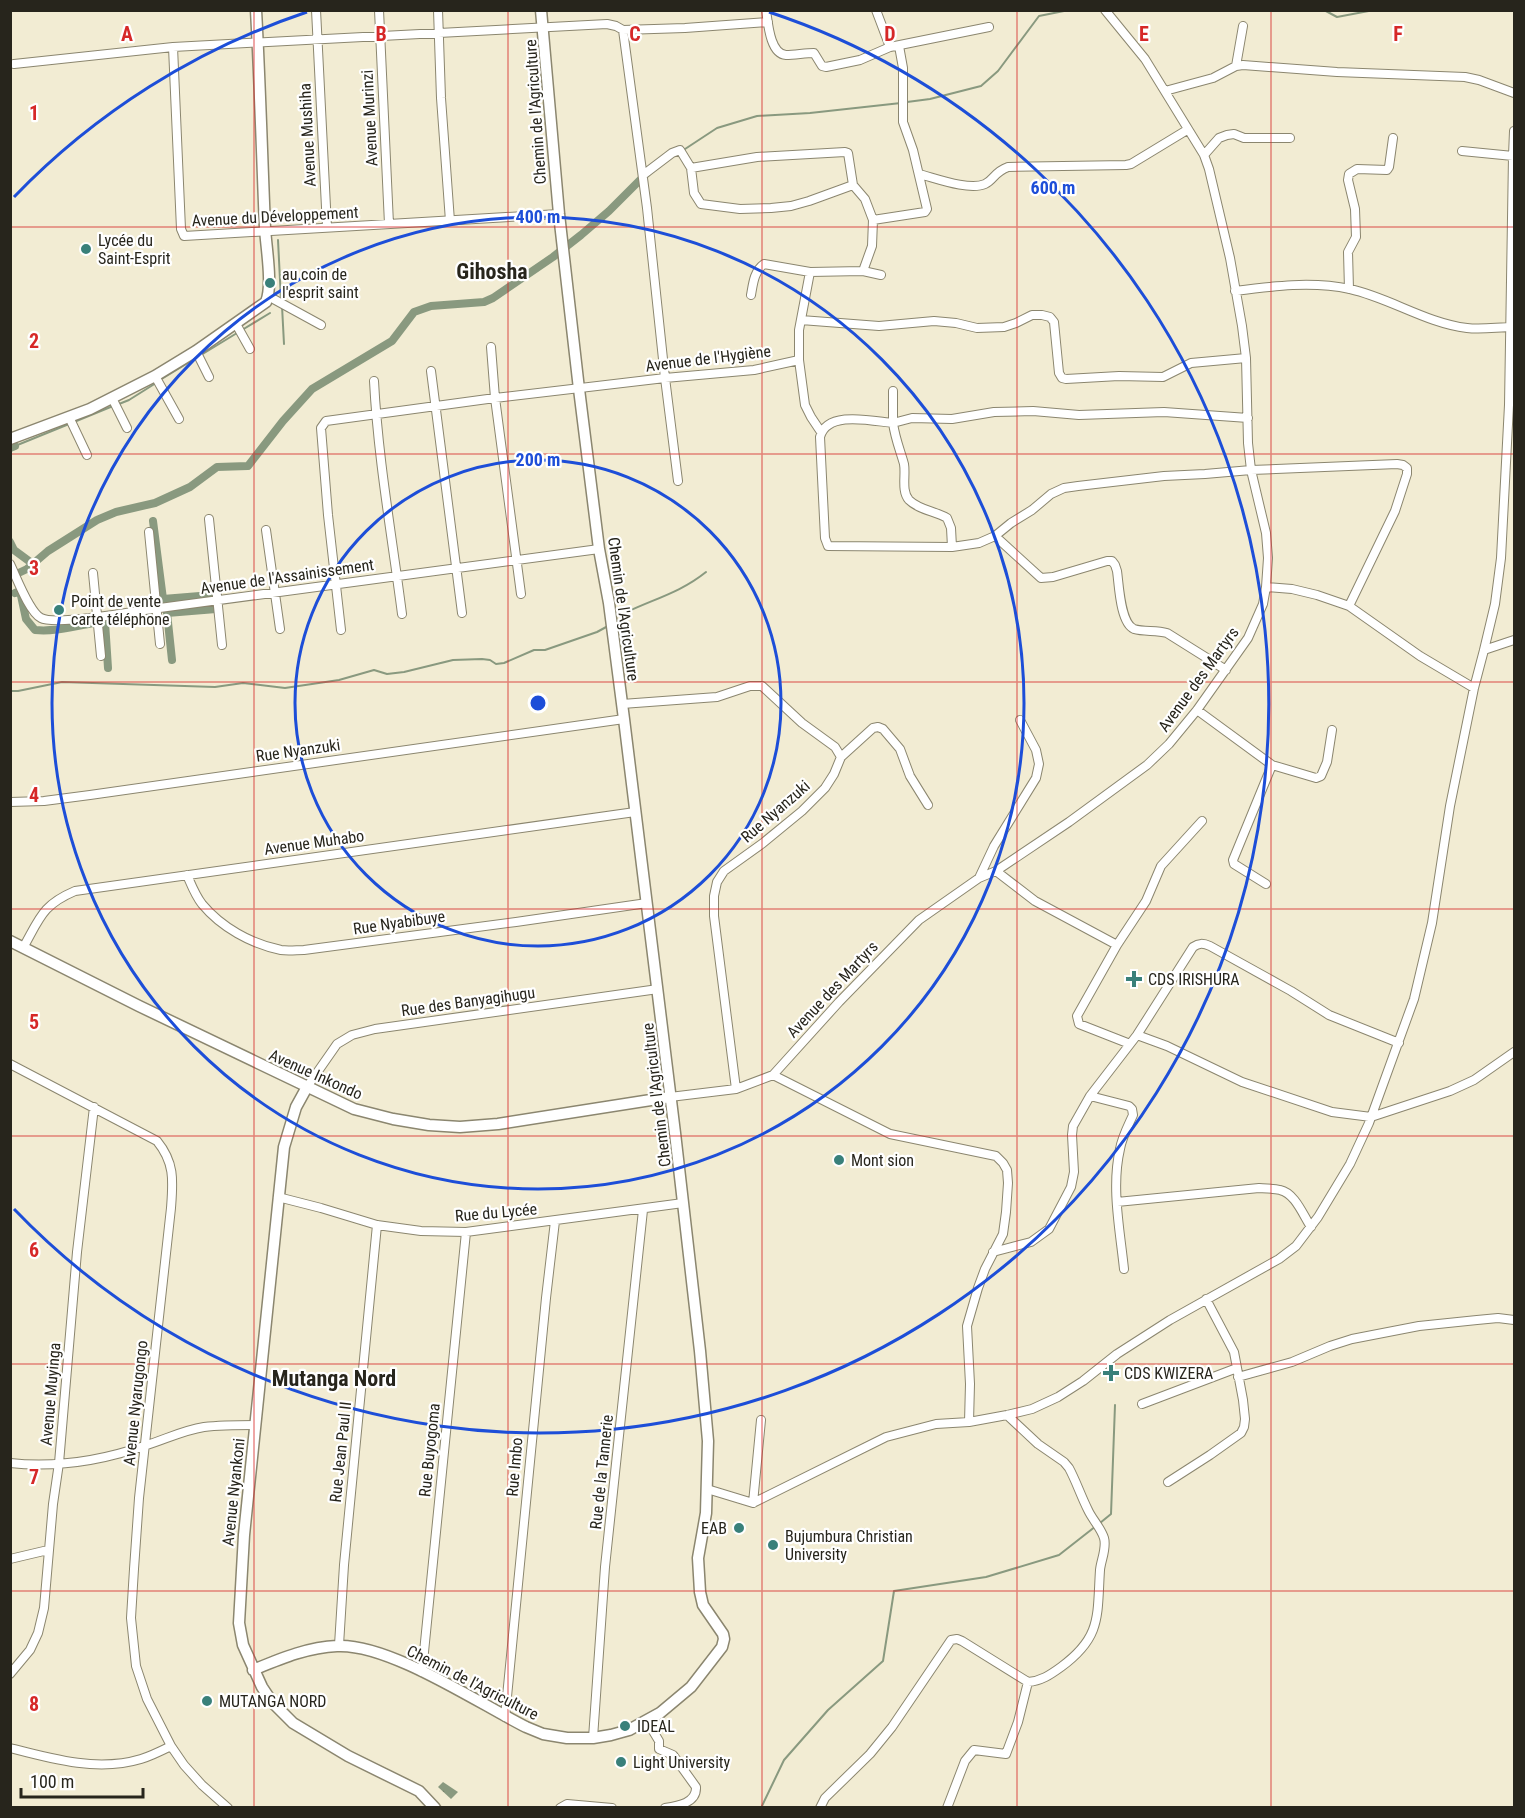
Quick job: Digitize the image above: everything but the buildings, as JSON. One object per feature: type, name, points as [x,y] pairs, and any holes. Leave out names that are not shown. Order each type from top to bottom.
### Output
[{"type":"street","points":[[10,439],[69,417],[155,376],[236,324],[261,306],[268,296],[256,10]]},
{"type":"street","name":"Avenue Mushiha","points":[[316,10],[327,227]]},
{"type":"street","name":"Avenue Murinzi","points":[[379,10],[389,224]]},
{"type":"street","points":[[438,10],[441,98],[450,221]]},
{"type":"street","name":"Chemin de l'Agriculture","points":[[253,1671],[316,1648],[339,1645],[373,1651],[422,1672],[505,1717],[543,1734],[567,1738],[593,1738],[611,1736],[629,1730],[678,1700],[711,1663],[724,1643],[723,1634],[704,1605],[700,1592],[698,1558],[706,1513],[708,1441],[658,988],[609,603],[599,549],[564,263],[541,10]]},
{"type":"street","points":[[766,10],[770,35],[777,51],[782,55],[814,53],[822,66],[826,67],[860,60],[895,47],[988,27]]},
{"type":"street","points":[[873,220],[925,212],[927,209],[914,150],[903,122],[903,68],[876,10]]},
{"type":"street","name":"Avenue des Martyrs","points":[[670,1097],[736,1089],[773,1075],[839,1002],[919,920],[979,878],[996,871],[1108,795],[1147,765],[1169,744],[1226,670],[1248,638],[1263,604],[1268,558],[1266,533],[1251,470],[1246,358],[1212,179],[1204,155],[1145,59],[1105,10]]},
{"type":"street","points":[[14,64],[173,47],[607,24],[622,30],[768,22]]},
{"type":"street","points":[[1236,66],[1243,26]]},
{"type":"street","points":[[622,30],[644,175],[678,481]]},
{"type":"street","name":"Avenue du Développement","points":[[173,47],[181,233],[184,236],[559,214]]},
{"type":"street","points":[[1165,91],[1213,78],[1236,66],[1243,65],[1337,72],[1465,77],[1515,93]]},
{"type":"street","points":[[919,174],[971,186],[984,184],[1000,170],[1008,167],[1126,165],[1187,130]]},
{"type":"street","points":[[707,1490],[753,1503],[886,1437],[936,1424],[969,1422],[1007,1415],[1032,1409],[1058,1397],[1090,1376],[1117,1354],[1170,1320],[1279,1259],[1296,1246],[1311,1227],[1350,1164],[1371,1117],[1414,999],[1425,954],[1450,806],[1474,688],[1495,604],[1501,558],[1512,406],[1514,132]]},
{"type":"street","points":[[1204,155],[1219,138],[1227,135],[1234,134],[1249,138],[1290,138]]},
{"type":"street","points":[[1350,289],[1348,252],[1356,237],[1355,209],[1348,174],[1357,169],[1387,170],[1394,138]]},
{"type":"street","points":[[644,175],[676,150],[680,150],[691,168],[693,193],[701,204],[740,209],[791,206],[853,185]]},
{"type":"street","points":[[1462,151],[1513,156]]},
{"type":"street","points":[[691,168],[757,157],[845,152],[849,156],[853,185],[865,199],[873,220],[872,246],[863,271]]},
{"type":"street","points":[[751,295],[756,273],[764,264],[810,272],[863,271],[881,275]]},
{"type":"street","points":[[810,272],[799,330],[799,360],[805,405],[810,417],[821,432]]},
{"type":"street","points":[[1235,291],[1289,284],[1350,289],[1389,301],[1448,324],[1467,328],[1512,327]]},
{"type":"street","points":[[268,296],[321,325]]},
{"type":"street","points":[[801,321],[879,326],[934,321],[977,328],[1004,327],[1032,315],[1042,315],[1050,317],[1054,322],[1059,373],[1062,378],[1066,379],[1119,376],[1163,377],[1191,363],[1246,358]]},
{"type":"street","points":[[236,324],[250,350]]},
{"type":"street","points":[[491,347],[495,398],[521,594]]},
{"type":"street","points":[[196,351],[209,377]]},
{"type":"street","name":"Avenue de l'Hygiène","points":[[341,630],[321,428],[326,421],[495,398],[754,370],[799,360]]},
{"type":"street","points":[[430,371],[462,613]]},
{"type":"street","points":[[155,376],[179,419]]},
{"type":"street","points":[[374,381],[385,496],[402,614]]},
{"type":"street","points":[[893,391],[895,440],[904,464],[904,488],[907,498],[925,510],[947,518],[951,528],[952,547]]},
{"type":"street","points":[[112,398],[127,428]]},
{"type":"street","points":[[1248,418],[1164,412],[1079,415],[1034,411],[994,412],[952,419],[912,418],[893,423],[844,419],[835,421],[826,426],[820,437],[825,538],[828,546],[952,547],[979,543],[995,536],[1051,494],[1064,488],[1157,476],[1397,464],[1407,468],[1395,511],[1349,606]]},
{"type":"street","points":[[69,417],[87,455]]},
{"type":"street","points":[[209,519],[222,645]]},
{"type":"street","points":[[266,530],[280,629]]},
{"type":"street","points":[[149,532],[160,645]]},
{"type":"street","points":[[995,536],[1041,578],[1053,577],[1112,561],[1117,570],[1124,619],[1129,626],[1136,630],[1158,630],[1167,633],[1226,670]]},
{"type":"street","name":"Avenue de l'Assainissement","points":[[10,564],[34,613],[42,619],[55,620],[96,617],[599,549]]},
{"type":"street","points":[[93,573],[101,656]]},
{"type":"street","points":[[1266,587],[1292,589],[1349,606],[1420,656],[1474,688]]},
{"type":"street","points":[[1484,650],[1515,640]]},
{"type":"street","points":[[622,704],[717,697],[750,686],[762,686],[802,723],[835,747],[841,757],[873,728],[883,729],[900,749],[910,776],[928,805]]},
{"type":"street","points":[[1197,710],[1272,765],[1316,778],[1321,776],[1327,762],[1332,730]]},
{"type":"street","name":"Rue Nyanzuki","points":[[10,802],[44,801],[90,795],[624,719]]},
{"type":"street","points":[[979,878],[994,846],[1036,778],[1039,764],[1036,750],[1020,720]]},
{"type":"street","name":"Rue Nyanzuki","points":[[736,1089],[714,916],[717,882],[724,871],[802,811],[825,788],[841,757]]},
{"type":"street","points":[[1266,884],[1234,864],[1233,860],[1272,765]]},
{"type":"street","name":"Avenue Muhabo","points":[[23,948],[44,910],[58,898],[75,891],[636,812]]},
{"type":"street","points":[[1130,1044],[1079,1024],[1077,1016],[1117,945],[1146,901],[1161,866],[1202,820]]},
{"type":"street","points":[[996,871],[1035,901],[1117,945]]},
{"type":"street","name":"Rue Nyabibuye","points":[[186,875],[200,902],[218,921],[261,944],[283,950],[304,950],[646,903]]},
{"type":"street","name":"Avenue Inkondo","points":[[10,941],[354,1109],[393,1119],[460,1127],[498,1124],[670,1097]]},
{"type":"street","points":[[993,1252],[1031,1242],[1049,1229],[1071,1187],[1074,1172],[1073,1126],[1090,1096],[1137,1035],[1192,947],[1197,944],[1204,943],[1291,991],[1329,1015],[1399,1043]]},
{"type":"street","name":"Rue des Banyagihugu","points":[[308,1087],[337,1044],[352,1035],[375,1029],[658,988]]},
{"type":"street","points":[[1137,1035],[1167,1046],[1242,1082],[1332,1112],[1371,1117],[1450,1092],[1474,1080],[1515,1052]]},
{"type":"street","name":"Avenue Nyarugongo","points":[[10,1064],[157,1141],[171,1164],[171,1208],[138,1509],[131,1618],[136,1666],[147,1699],[171,1746],[184,1765],[228,1808]]},
{"type":"street","points":[[773,1075],[890,1134],[996,1156],[1003,1162],[1007,1170],[1008,1183],[1003,1234],[978,1288],[968,1326],[969,1422]]},
{"type":"street","name":"Avenue Nyankoni","points":[[308,1087],[296,1107],[284,1147],[244,1535],[239,1623],[243,1645],[253,1671],[273,1702],[293,1723],[348,1756],[419,1791],[435,1808]]},
{"type":"street","points":[[1090,1096],[1129,1106],[1132,1109],[1133,1115],[1120,1148],[1117,1163],[1117,1202],[1124,1269]]},
{"type":"street","name":"Avenue Muyinga","points":[[10,1674],[30,1650],[38,1633],[44,1608],[77,1252],[94,1107]]},
{"type":"street","points":[[1117,1202],[1259,1188],[1279,1189],[1287,1192],[1293,1198],[1311,1227]]},
{"type":"street","name":"Rue du Lycée","points":[[278,1197],[377,1225],[421,1231],[466,1232],[683,1203]]},
{"type":"street","name":"Rue de la Tannerie","points":[[593,1738],[605,1567],[643,1210]]},
{"type":"street","name":"Rue Imbo","points":[[505,1717],[555,1221]]},
{"type":"street","name":"Rue Jean Paul II","points":[[339,1645],[344,1565],[377,1225]]},
{"type":"street","name":"Rue Buyogoma","points":[[422,1672],[466,1232]]},
{"type":"street","points":[[1168,1482],[1241,1433],[1244,1427],[1245,1419],[1234,1352],[1206,1299]]},
{"type":"street","points":[[1142,1404],[1238,1372],[1292,1362],[1352,1339],[1419,1326],[1488,1319],[1515,1320]]},
{"type":"street","points":[[820,1808],[825,1797],[870,1754],[892,1727],[951,1640],[962,1641],[1028,1682],[1046,1677],[1075,1656],[1089,1641],[1100,1600],[1100,1568],[1104,1538],[1069,1468],[1038,1444],[1007,1415]]},
{"type":"street","points":[[753,1503],[761,1420]]},
{"type":"street","points":[[10,1463],[29,1465],[90,1460],[146,1446],[189,1430],[204,1427],[255,1425]]},
{"type":"street","points":[[10,1559],[48,1550]]},
{"type":"street","points":[[947,1808],[965,1761],[974,1750],[1006,1754],[1018,1722],[1028,1682]]},
{"type":"street","points":[[647,1721],[659,1741],[659,1749],[673,1755],[696,1787],[695,1796],[689,1801],[665,1808]]},
{"type":"street","points":[[10,1748],[68,1762],[109,1764],[140,1760],[171,1746]]},
{"type":"street","points":[[560,1808],[567,1804],[612,1808]]},
{"type":"water","points":[[443,1782],[458,1792],[451,1799],[438,1787]]},
{"type":"waterway","points":[[907,102],[930,99],[981,86],[998,71],[1039,16],[1069,10]]},
{"type":"waterway","points":[[1324,10],[1337,17],[1374,10]]},
{"type":"waterway","points":[[682,151],[717,128],[757,116],[901,103]]},
{"type":"waterway","points":[[10,577],[27,569],[48,551],[97,520],[116,512],[155,503],[190,487],[217,467],[248,466],[283,421],[312,389],[392,341],[414,312],[431,306],[484,302],[493,298],[581,235],[647,173]]},
{"type":"waterway","points":[[278,240],[281,300]]},
{"type":"waterway","points":[[282,306],[284,344]]},
{"type":"waterway","points":[[242,330],[270,313]]},
{"type":"waterway","points":[[201,355],[237,333]]},
{"type":"waterway","points":[[160,380],[196,358]]},
{"type":"waterway","points":[[119,404],[156,383]]},
{"type":"waterway","points":[[74,422],[113,406]]},
{"type":"waterway","points":[[15,446],[69,424]]},
{"type":"waterway","points":[[10,448],[15,446]]},
{"type":"waterway","points":[[153,521],[163,599],[212,595]]},
{"type":"waterway","points":[[10,542],[14,550],[33,564]]},
{"type":"waterway","points":[[615,622],[625,618],[629,611],[678,590],[706,572]]},
{"type":"waterway","points":[[15,593],[20,591],[26,619],[35,630],[94,623]]},
{"type":"waterway","points":[[172,660],[167,613],[216,609]]},
{"type":"waterway","points":[[108,668],[105,622],[154,616]]},
{"type":"waterway","points":[[10,691],[62,682],[215,687],[243,683],[285,688],[339,680],[374,670],[387,674],[404,672],[453,660],[482,659],[496,664],[504,663],[534,650],[545,650],[608,626]]},
{"type":"waterway","points":[[1100,1523],[1111,1514],[1115,1405]]},
{"type":"waterway","points":[[761,1808],[784,1760],[828,1710],[883,1661],[894,1591],[986,1577],[1059,1555],[1096,1526]]},
{"type":"place","name":"Lycée du Saint-Esprit","points":[[86,249]]},
{"type":"place","name":"au coin de l'esprit saint","points":[[270,283]]},
{"type":"place","name":"Point de vente carte téléphone","points":[[59,610]]},
{"type":"place","name":"CDS IRISHURA","points":[[1134,979]]},
{"type":"place","name":"Mont sion","points":[[839,1160]]},
{"type":"place","name":"CDS KWIZERA","points":[[1111,1373]]},
{"type":"place","name":"EAB","points":[[739,1528]]},
{"type":"place","name":"Bujumbura Christian University","points":[[773,1545]]},
{"type":"place","name":"MUTANGA NORD","points":[[207,1701]]},
{"type":"place","name":"IDEAL","points":[[625,1726]]},
{"type":"place","name":"Light University","points":[[621,1762]]},
{"type":"district","name":"Gihosha","points":[[492,271]]},
{"type":"district","name":"Mutanga Nord","points":[[334,1378]]}]
